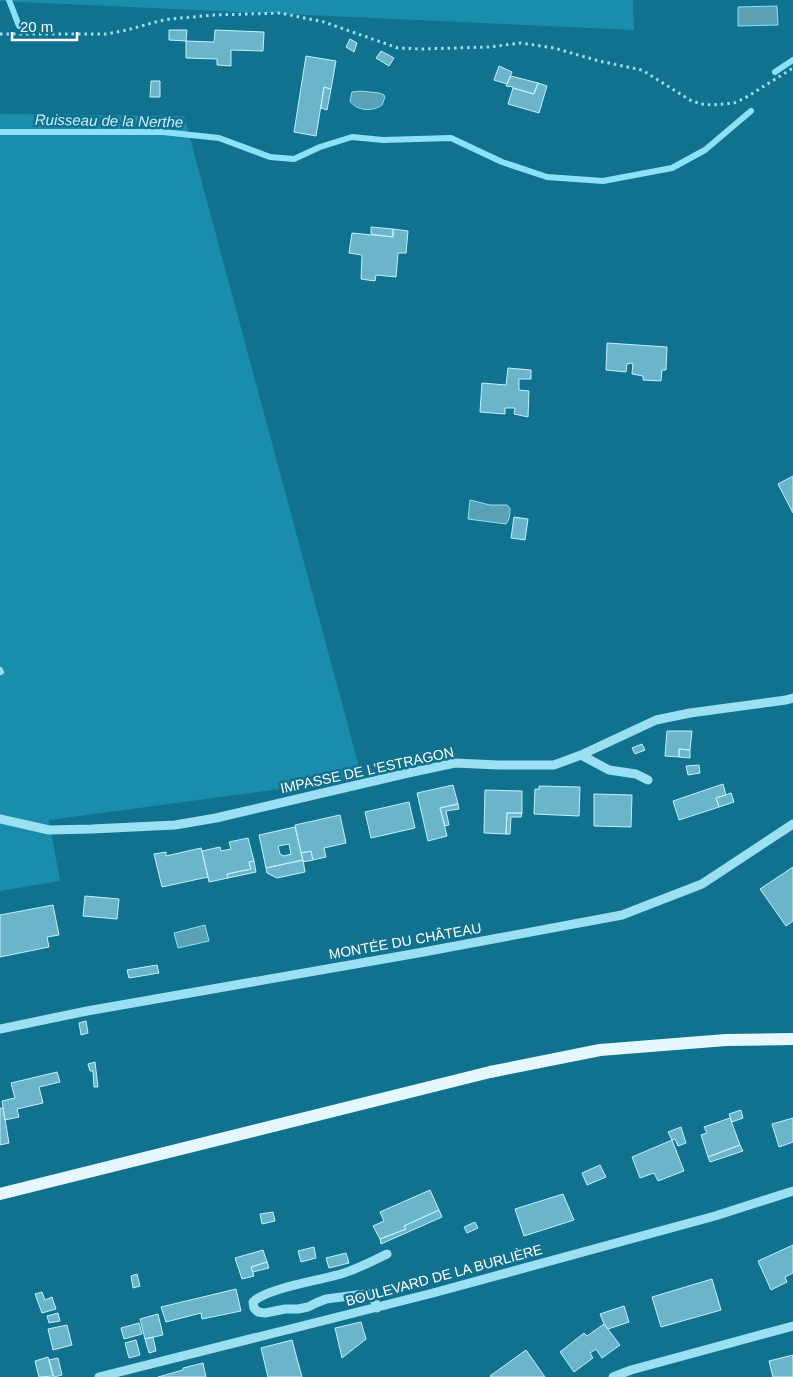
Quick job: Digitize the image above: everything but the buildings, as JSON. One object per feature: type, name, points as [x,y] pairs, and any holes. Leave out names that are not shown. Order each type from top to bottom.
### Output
[{"type":"main road","points":[[0,1194],[490,1072],[600,1050],[726,1040],[793,1039]]},
{"type":"street","name":"IMPASSE DE L’ESTRAGON","points":[[0,819],[49,830],[92,830],[175,825],[216,818],[408,772],[455,763],[554,765],[581,755],[656,720],[793,698]]},
{"type":"street","points":[[581,755],[609,770],[636,774],[648,780]]},
{"type":"street","name":"MONTÉE DU CHÂTEAU","points":[[0,1029],[87,1011],[622,915],[702,884],[793,824]]},
{"type":"street","name":"BOULEVARD DE LA BURLIÈRE","points":[[99,1377],[377,1308],[715,1216],[793,1191]]},
{"type":"street","points":[[377,1308],[372,1293],[326,1299],[308,1307],[265,1313],[258,1312],[254,1308],[253,1302],[256,1298],[271,1292],[354,1270],[387,1254]]},
{"type":"street","points":[[613,1377],[631,1370],[793,1326]]},
{"type":"path","points":[[0,34],[106,34],[164,20],[214,14],[280,13],[324,22],[398,48],[420,50],[488,47],[521,43],[554,48],[599,61],[642,70],[690,100],[712,105],[734,103],[745,98],[793,68]]},
{"type":"shaded area","points":[[633,0],[634,30],[0,1]]},
{"type":"shaded area","points":[[777,6],[778,25],[738,26],[738,7]]},
{"type":"shaded area","points":[[360,91],[384,95],[382,105],[374,109],[360,109],[356,107],[350,101],[352,92]]},
{"type":"shaded area","points":[[0,114],[184,116],[362,778],[49,820],[60,881],[0,891]]},
{"type":"shaded area","points":[[470,500],[490,505],[507,505],[510,508],[510,516],[506,524],[468,519]]},
{"type":"shaded area","points":[[205,925],[209,941],[178,948],[174,933]]},
{"type":"waterway","points":[[9,0],[19,26]]},
{"type":"waterway","name":"Ruisseau de la Nerthe","points":[[775,72],[793,60]]},
{"type":"waterway","name":"Ruisseau de la Nerthe","points":[[0,132],[163,132],[219,138],[270,157],[294,159],[320,147],[352,137],[383,140],[451,138],[502,162],[547,177],[603,181],[672,168],[705,150],[751,111]]}]
